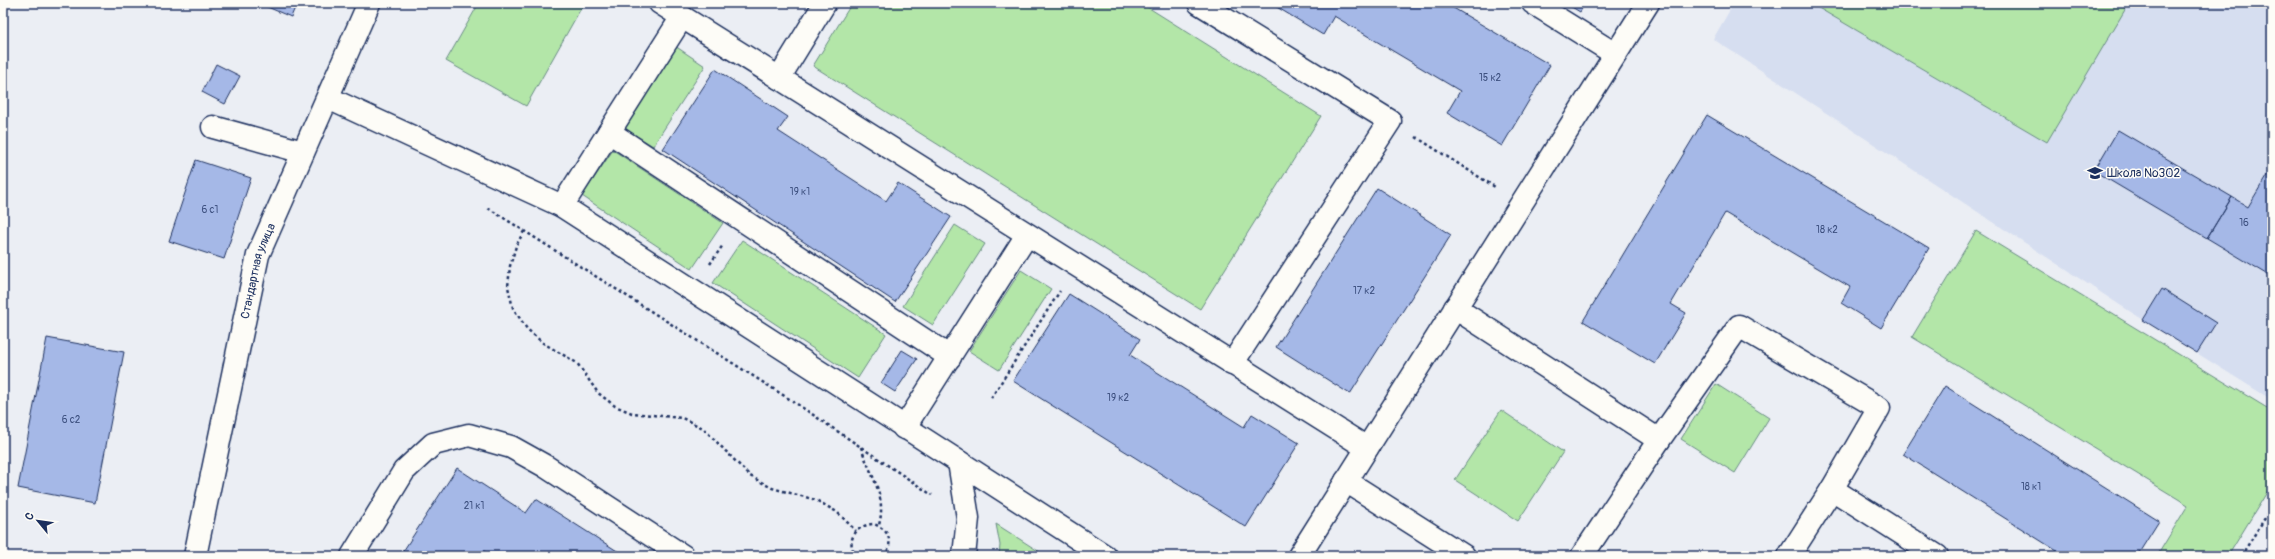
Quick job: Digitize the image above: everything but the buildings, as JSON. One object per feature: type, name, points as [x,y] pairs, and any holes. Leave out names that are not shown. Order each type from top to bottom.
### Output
[{"type":"street","name":"Стандартная улица","points":[[195,556],[258,255],[369,3]]},
{"type":"street","points":[[660,3],[1367,448]]},
{"type":"street","points":[[779,78],[825,3]]},
{"type":"street","points":[[1199,3],[1390,121],[1232,364]]},
{"type":"street","points":[[1533,3],[1615,54]]},
{"type":"street","points":[[1299,556],[1648,3]]},
{"type":"street","points":[[562,206],[682,17]]},
{"type":"street","points":[[328,98],[562,206],[904,428],[1105,556]]},
{"type":"street","points":[[213,126],[303,152]]},
{"type":"street","points":[[609,132],[950,357]]},
{"type":"street","points":[[904,428],[1028,234]]},
{"type":"street","points":[[1455,308],[1659,440]]},
{"type":"street","points":[[1582,556],[1659,440],[1739,326],[1879,408],[1832,489],[1789,556]]},
{"type":"street","points":[[352,556],[404,471],[433,444],[469,435],[511,447],[545,466],[683,556]]},
{"type":"street","points":[[959,462],[968,518],[964,556]]},
{"type":"street","points":[[1346,481],[1464,556]]},
{"type":"street","points":[[1832,489],[1937,556]]},
{"type":"path","points":[[1390,121],[1521,203]]},
{"type":"path","points":[[487,207],[787,397],[968,518]]},
{"type":"path","points":[[693,291],[739,219]]},
{"type":"path","points":[[524,231],[516,246],[510,266],[508,287],[514,308],[527,329],[543,343],[577,363],[598,393],[615,406],[632,413],[682,418],[703,428],[750,476],[772,488],[816,500],[837,512],[856,531]]},
{"type":"path","points":[[991,398],[1077,266]]},
{"type":"path","points":[[861,447],[881,497],[882,514],[879,525]]},
{"type":"path","points":[[2241,556],[2272,507]]},
{"type":"path","points":[[857,556],[851,542],[856,531],[866,524],[879,525],[884,529],[890,541],[884,556]]},
{"type":"shaded area","name":"Школа №302","points":[[1734,3],[2272,3],[2272,400],[2123,307],[1713,39]]},
{"type":"green space","points":[[479,3],[584,3],[526,106],[446,61]]},
{"type":"green space","points":[[852,3],[1141,3],[1321,116],[1200,309],[813,66]]},
{"type":"green space","points":[[1810,3],[2129,3],[2047,142]]},
{"type":"green space","points":[[675,46],[705,66],[653,146],[622,127]]},
{"type":"green space","points":[[613,150],[723,223],[692,269],[582,196]]},
{"type":"green space","points":[[955,225],[985,244],[933,325],[903,306]]},
{"type":"green space","points":[[1976,231],[2272,411],[2272,484],[2228,556],[2157,556],[2188,505],[1912,337]]},
{"type":"green space","points":[[742,240],[886,334],[858,378],[713,283]]},
{"type":"green space","points":[[1021,270],[1051,289],[999,370],[969,351]]},
{"type":"green space","points":[[1716,384],[1769,418],[1735,473],[1681,439]]},
{"type":"green space","points":[[1501,410],[1563,452],[1518,521],[1455,480]]},
{"type":"green space","points":[[996,524],[1046,556],[999,556],[1000,545]]},
{"type":"place","name":"Школа №302","points":[[2095,173]]}]
